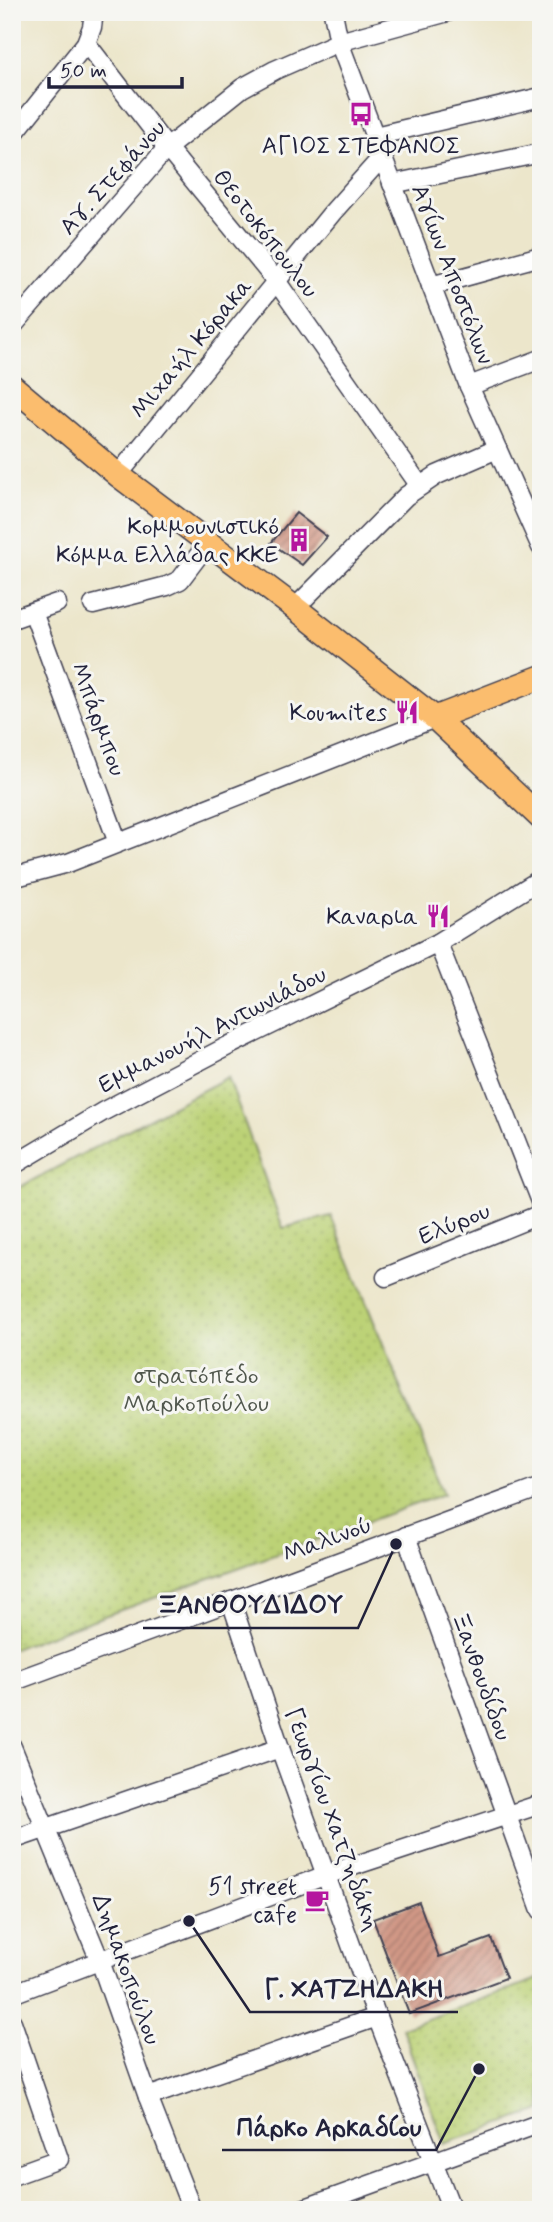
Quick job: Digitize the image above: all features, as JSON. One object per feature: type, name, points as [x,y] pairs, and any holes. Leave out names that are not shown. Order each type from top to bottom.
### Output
[{"type":"main road","points":[[12,386],[118,475],[295,608],[435,718],[541,818]]},
{"type":"main road","points":[[435,718],[541,677]]},
{"type":"street","points":[[12,136],[86,44],[94,12]]},
{"type":"street","name":"Αγίων Αποστόλων","points":[[332,12],[339,42],[469,387],[541,547]]},
{"type":"street","name":"Αγ. Στεφάνου","points":[[12,327],[167,148],[242,88],[275,70],[339,42],[448,12]]},
{"type":"street","name":"Θεοτοκόπουλου","points":[[86,44],[277,282],[420,486]]},
{"type":"street","points":[[375,136],[541,97]]},
{"type":"street","points":[[393,184],[541,152]]},
{"type":"street","name":"Μιχαήλ Κόρακα","points":[[118,475],[332,213],[383,157]]},
{"type":"street","points":[[431,286],[541,256]]},
{"type":"street","points":[[469,387],[541,359]]},
{"type":"street","points":[[295,608],[406,496],[437,475],[497,449]]},
{"type":"street","points":[[93,605],[167,586],[180,580],[208,543]]},
{"type":"street","points":[[12,619],[57,603]]},
{"type":"street","name":"Μπάρμπου","points":[[33,612],[118,843]]},
{"type":"street","points":[[12,878],[68,863],[435,718]]},
{"type":"street","name":"Εμμανουήλ Αντωνιάδου","points":[[12,1166],[104,1111],[438,943],[541,879]]},
{"type":"street","points":[[438,943],[541,1204]]},
{"type":"street","name":"Ελύρου","points":[[386,1277],[541,1214]]},
{"type":"street","name":"Μαλινού","points":[[12,1682],[541,1487]]},
{"type":"street","name":"Ξανθουδίδου","points":[[406,1536],[541,1910]]},
{"type":"street","name":"Γεωργίου Χατζηδάκη","points":[[231,1601],[280,1748],[377,2017],[452,2210]]},
{"type":"street","name":"Δημακοπούλου","points":[[12,1746],[100,1961],[148,2097],[192,2210]]},
{"type":"street","points":[[12,1840],[280,1748]]},
{"type":"street","points":[[12,1993],[326,1875],[541,1804]]},
{"type":"street","points":[[148,2097],[377,2017]]},
{"type":"street","points":[[12,2022],[58,2159],[12,2176]]},
{"type":"street","points":[[300,2210],[541,2123]]},
{"type":"green space","name":"στρατόπεδο Μαρκοπούλου","points":[[228,1077],[283,1228],[331,1216],[444,1494],[12,1649],[12,1191]]},
{"type":"green space","points":[[541,1978],[541,2110],[444,2144],[402,2028]]},
{"type":"building","name":"Κομμουνιστικό Κόμμα Ελλάδας ΚΚΕ","points":[[296,513],[327,537],[302,565],[271,543]]},
{"type":"building","points":[[419,1902],[439,1957],[491,1938],[506,1978],[409,2014],[373,1919]]},
{"type":"place","name":"ΑΓΙΟΣ ΣΤΕΦΑΝΟΣ","points":[[361,114]]},
{"type":"place","name":"Κομμουνιστικό Κόμμα Ελλάδας ΚΚΕ","points":[[299,540]]},
{"type":"place","name":"Koumites","points":[[407,712]]},
{"type":"place","name":"Καναρια","points":[[438,916]]},
{"type":"place","name":"ΞΑΝΘΟΥΔΙΔΟΥ","points":[[396,1544]]},
{"type":"place","name":"51 street cafe","points":[[317,1900]]},
{"type":"place","name":"Γ. ΧΑΤΖΗΔΑΚΗ","points":[[189,1921]]},
{"type":"place","name":"Πάρκο Αρκαδίου","points":[[479,2069]]}]
